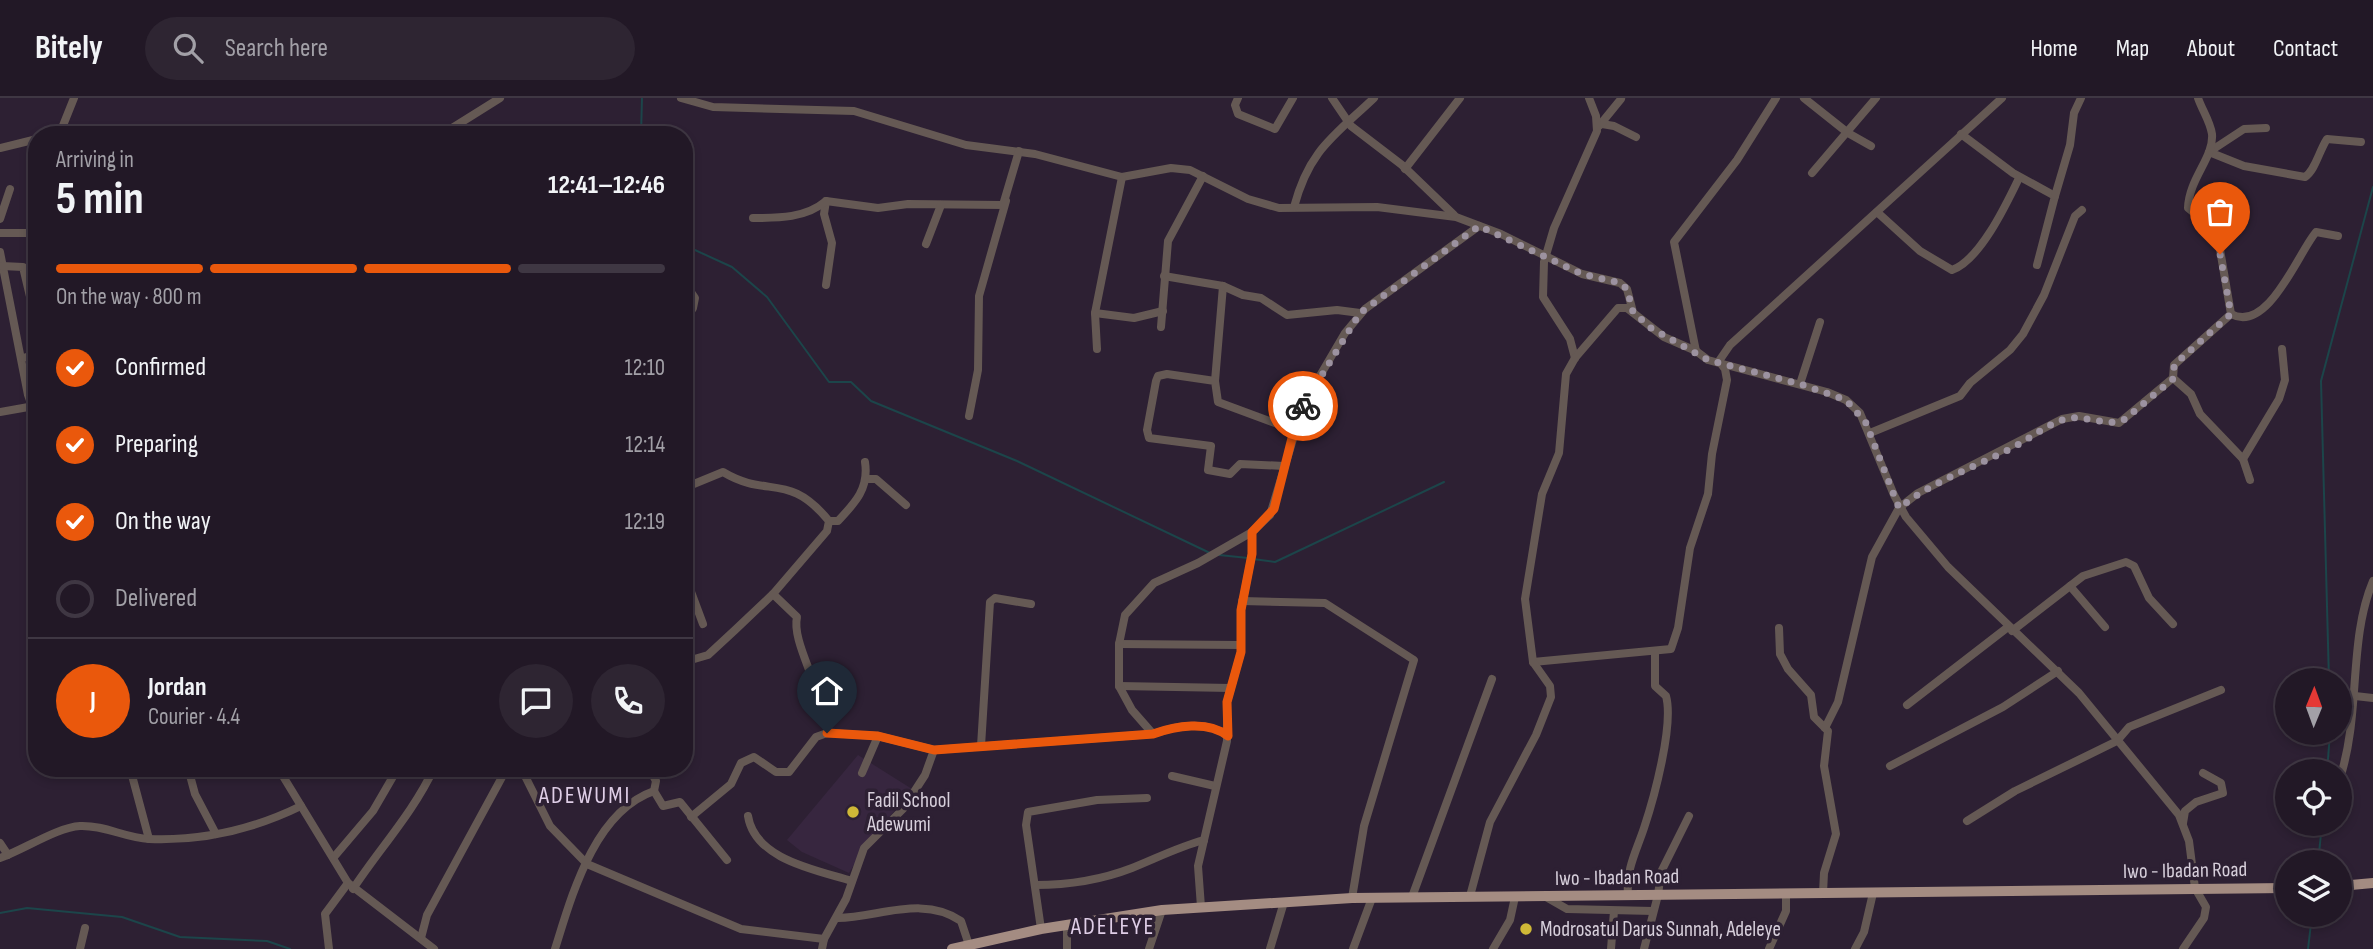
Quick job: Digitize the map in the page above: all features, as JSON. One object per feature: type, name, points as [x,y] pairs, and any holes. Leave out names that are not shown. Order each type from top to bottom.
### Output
[{"type":"main road","points":[[2352,885],[2373,883]]},
{"type":"main road","name":"Iwo - Ibadan Road","points":[[953,949],[1041,929],[1162,910],[1352,898],[2275,888]]},
{"type":"street","points":[[61,126],[75,98]]},
{"type":"street","points":[[456,126],[500,98]]},
{"type":"street","points":[[681,98],[713,107],[854,111],[966,145],[1019,151],[1122,177],[1171,168],[1190,170],[1266,205],[1377,206],[1456,217],[1582,274],[1620,283],[1627,289],[1633,312]]},
{"type":"street","points":[[1238,98],[1235,105],[1238,114],[1275,129],[1293,98]]},
{"type":"street","points":[[1332,98],[1352,126],[1405,169],[1456,217]]},
{"type":"street","points":[[1294,207],[1318,149],[1374,98]]},
{"type":"street","points":[[1405,169],[1460,98]]},
{"type":"street","points":[[1589,98],[1600,125]]},
{"type":"street","points":[[1696,351],[1674,242],[1737,160],[1776,98]]},
{"type":"street","points":[[1804,98],[1848,133],[1871,146]]},
{"type":"street","points":[[1812,173],[1876,98]]},
{"type":"street","points":[[1719,361],[1730,345],[2002,98]]},
{"type":"street","points":[[2037,265],[2070,145],[2074,113],[2081,98]]},
{"type":"street","points":[[2198,98],[2212,135],[2209,152],[2189,189],[2188,208],[2217,233],[2231,314]]},
{"type":"street","points":[[1575,358],[1570,339],[1542,297],[1544,255],[1600,125],[1621,99]]},
{"type":"street","points":[[1600,125],[1614,126],[1636,137]]},
{"type":"street","points":[[2209,152],[2244,129],[2266,128]]},
{"type":"street","points":[[1961,134],[2019,178],[2055,196]]},
{"type":"street","points":[[2209,152],[2244,166],[2305,177],[2309,175],[2317,153],[2327,139],[2361,142]]},
{"type":"street","points":[[0,148],[28,141]]},
{"type":"street","points":[[754,218],[790,217],[815,210],[826,201],[877,208],[908,204],[1003,205],[1019,151]]},
{"type":"street","points":[[969,416],[978,370],[979,296],[1019,151]]},
{"type":"street","points":[[1161,327],[1168,241],[1203,176]]},
{"type":"street","points":[[1097,349],[1095,313],[1122,177]]},
{"type":"street","points":[[1877,212],[1920,251],[1952,270],[1961,267],[1978,250],[2019,178]]},
{"type":"street","points":[[0,219],[10,188]]},
{"type":"street","points":[[826,201],[824,214],[832,243],[826,285]]},
{"type":"street","points":[[926,244],[941,205]]},
{"type":"street","points":[[1870,433],[1960,396],[1970,383],[2010,350],[2023,334],[2044,295],[2075,216],[2082,210]]},
{"type":"street","points":[[1153,734],[1132,710],[1119,686],[1119,643],[1125,615],[1147,587],[1252,532],[1274,509],[1294,430],[1304,403],[1360,313],[1479,226]]},
{"type":"street","points":[[2231,314],[2240,318],[2248,317],[2283,289],[2316,232],[2339,236]]},
{"type":"street","points":[[0,233],[28,233]]},
{"type":"street","points":[[0,252],[28,380]]},
{"type":"street","points":[[2,266],[23,267],[28,279]]},
{"type":"street","points":[[1164,276],[1223,286],[1243,295],[1261,298],[1287,314],[1337,310],[1360,313]]},
{"type":"street","points":[[1223,286],[1215,381],[1218,401],[1294,430]]},
{"type":"street","points":[[1471,896],[1490,822],[1536,736],[1551,697],[1550,686],[1533,662],[1525,610],[1532,543],[1542,494],[1559,453],[1566,374],[1575,358],[1618,308],[1633,312],[1664,337],[1696,351],[1708,360],[1800,384],[1846,400],[1860,413],[1870,433],[1899,508],[1948,567],[2010,629],[2059,671],[2094,709],[2183,823]]},
{"type":"street","points":[[1095,313],[1134,318],[1163,311]]},
{"type":"street","points":[[2231,314],[2174,365],[2174,378],[2191,394],[2200,414],[2243,459],[2250,480]]},
{"type":"street","points":[[1800,384],[1820,322]]},
{"type":"street","points":[[2243,459],[2279,399],[2285,380],[2282,349]]},
{"type":"street","points":[[23,358],[28,357]]},
{"type":"street","points":[[1533,662],[1671,649],[1690,548],[1708,494],[1712,454],[1727,380],[1725,369],[1719,361]]},
{"type":"street","points":[[1215,381],[1167,374],[1158,376],[1147,430],[1149,438],[1211,446],[1208,470],[1230,474],[1240,464],[1284,466]]},
{"type":"street","points":[[1825,728],[1841,691],[1847,653],[1872,557],[1899,508],[1937,483],[2014,447],[2062,419],[2079,416],[2119,423],[2174,378]]},
{"type":"street","points":[[0,412],[28,407]]},
{"type":"street","points":[[693,484],[723,472],[741,482],[783,486],[803,495],[829,521],[838,522],[867,479],[865,462]]},
{"type":"street","points":[[867,479],[876,479],[906,505]]},
{"type":"street","points":[[693,659],[708,655],[773,594],[827,531],[829,521]]},
{"type":"street","points":[[1201,907],[1197,878],[1228,736],[1227,702],[1241,645],[1242,601],[1251,559],[1252,532]]},
{"type":"street","points":[[1907,705],[2093,572],[2130,563],[2149,598],[2173,624]]},
{"type":"street","points":[[2346,759],[2350,745],[2357,649],[2373,581]]},
{"type":"street","points":[[2070,586],[2105,627]]},
{"type":"street","points":[[773,594],[797,617],[799,638],[816,683],[818,700]]},
{"type":"street","points":[[693,597],[703,624]]},
{"type":"street","points":[[981,746],[990,602],[995,598],[1031,604]]},
{"type":"street","points":[[1242,601],[1325,603],[1414,660],[1364,826],[1352,898]]},
{"type":"street","points":[[1779,628],[1780,654],[1799,683],[1811,695],[1814,717],[1828,731],[1824,766],[1836,834],[1824,873],[1823,893]]},
{"type":"street","points":[[1119,643],[1241,645]]},
{"type":"street","points":[[1628,895],[1628,871],[1645,823],[1668,724],[1666,696],[1656,686],[1655,652]]},
{"type":"street","points":[[1890,766],[2003,707],[2059,671]]},
{"type":"street","points":[[1412,897],[1492,679]]},
{"type":"street","points":[[1119,686],[1231,688]]},
{"type":"street","points":[[1967,821],[2015,791],[2117,741],[2129,727],[2221,690]]},
{"type":"street","points":[[2355,696],[2373,698]]},
{"type":"street","points":[[691,817],[732,784],[741,763],[754,757],[776,772],[789,772],[816,737],[827,733],[878,736],[934,750],[1153,734],[1187,727],[1214,729],[1228,736]]},
{"type":"street","points":[[862,773],[878,736]]},
{"type":"street","points":[[822,949],[824,939],[838,918],[864,848],[903,809],[926,775],[934,750]]},
{"type":"street","points":[[2183,949],[2205,914],[2206,907],[2195,888],[2183,823],[2185,811],[2196,802],[2223,793],[2221,783],[2203,773]]},
{"type":"street","points":[[1172,776],[1215,786]]},
{"type":"street","points":[[132,777],[149,839]]},
{"type":"street","points":[[190,777],[195,794],[216,834]]},
{"type":"street","points":[[283,777],[350,886],[434,949]]},
{"type":"street","points":[[334,857],[373,811],[393,777]]},
{"type":"street","points":[[329,949],[326,914],[397,831],[429,777]]},
{"type":"street","points":[[421,938],[427,915],[502,777]]},
{"type":"street","points":[[526,777],[550,825],[587,864],[741,929],[824,939]]},
{"type":"street","points":[[654,777],[656,781],[654,791],[663,806],[680,802],[727,860]]},
{"type":"street","points":[[555,949],[570,899],[612,823],[640,796],[654,791]]},
{"type":"street","points":[[1041,929],[1026,825],[1028,813],[1097,800],[1147,798]]},
{"type":"street","points":[[0,843],[4,856],[62,830],[79,826],[113,829],[149,839],[216,834],[270,821],[301,806]]},
{"type":"street","points":[[748,816],[750,826],[759,839],[778,855],[852,881]]},
{"type":"street","points":[[1644,949],[1661,872],[1689,816]]},
{"type":"street","points":[[1035,885],[1070,884],[1095,878],[1130,868],[1174,848],[1204,840]]},
{"type":"street","points":[[1769,949],[1786,911],[1786,893]]},
{"type":"street","points":[[1855,949],[1864,932],[1873,893]]},
{"type":"street","points":[[1493,949],[1510,920],[1514,897]]},
{"type":"street","points":[[1546,897],[1567,909],[1653,911]]},
{"type":"street","points":[[1353,949],[1372,898]]},
{"type":"street","points":[[1270,949],[1284,902]]},
{"type":"street","points":[[838,918],[920,907],[936,909],[961,921],[969,945]]},
{"type":"street","points":[[1149,949],[1162,910]]},
{"type":"street","points":[[1611,949],[1614,911]]},
{"type":"street","points":[[1067,925],[1067,949]]},
{"type":"street","points":[[80,949],[85,928]]},
{"type":"shaded area","name":"Fadil School Adewumi","points":[[858,755],[912,789],[864,848],[849,873],[802,852],[787,840]]},
{"type":"waterway","points":[[641,126],[642,98]]},
{"type":"waterway","points":[[2329,668],[2321,381],[2373,187]]},
{"type":"waterway","points":[[693,249],[732,267],[767,297],[829,382],[851,382],[871,401],[1017,461],[1210,553]]},
{"type":"waterway","points":[[1253,559],[1275,562],[1444,482]]},
{"type":"waterway","points":[[1219,555],[1248,558]]},
{"type":"waterway","points":[[2328,759],[2329,746]]},
{"type":"waterway","points":[[2319,850],[2321,836]]},
{"type":"waterway","points":[[0,913],[27,908],[122,917],[180,937],[267,941],[290,949]]},
{"type":"waterway","points":[[2308,949],[2311,927]]},
{"type":"way so far","points":[[1303,406],[1345,333],[1360,313],[1479,226],[1582,274],[1620,283],[1627,289],[1633,312],[1651,328],[1708,360],[1800,384],[1846,400],[1866,423],[1899,508],[1937,483],[2014,447],[2062,419],[2079,416],[2119,423],[2133,413],[2169,379],[2174,378],[2174,365],[2231,314],[2220,254]]},
{"type":"place","name":"Fadil School Adewumi","points":[[853,812]]},
{"type":"place","name":"Modrosatul Darus Sunnah, Adeleye","points":[[1526,929]]},
{"type":"district","name":"ADEWUMI","points":[[585,795]]},
{"type":"district","name":"ADELEYE","points":[[1113,926]]},
{"type":"route","points":[[827,733],[878,736],[934,750],[1153,734],[1187,727],[1214,729],[1228,736],[1227,702],[1241,652],[1241,610],[1252,554],[1252,532],[1274,509],[1297,419],[1303,406]]}]
